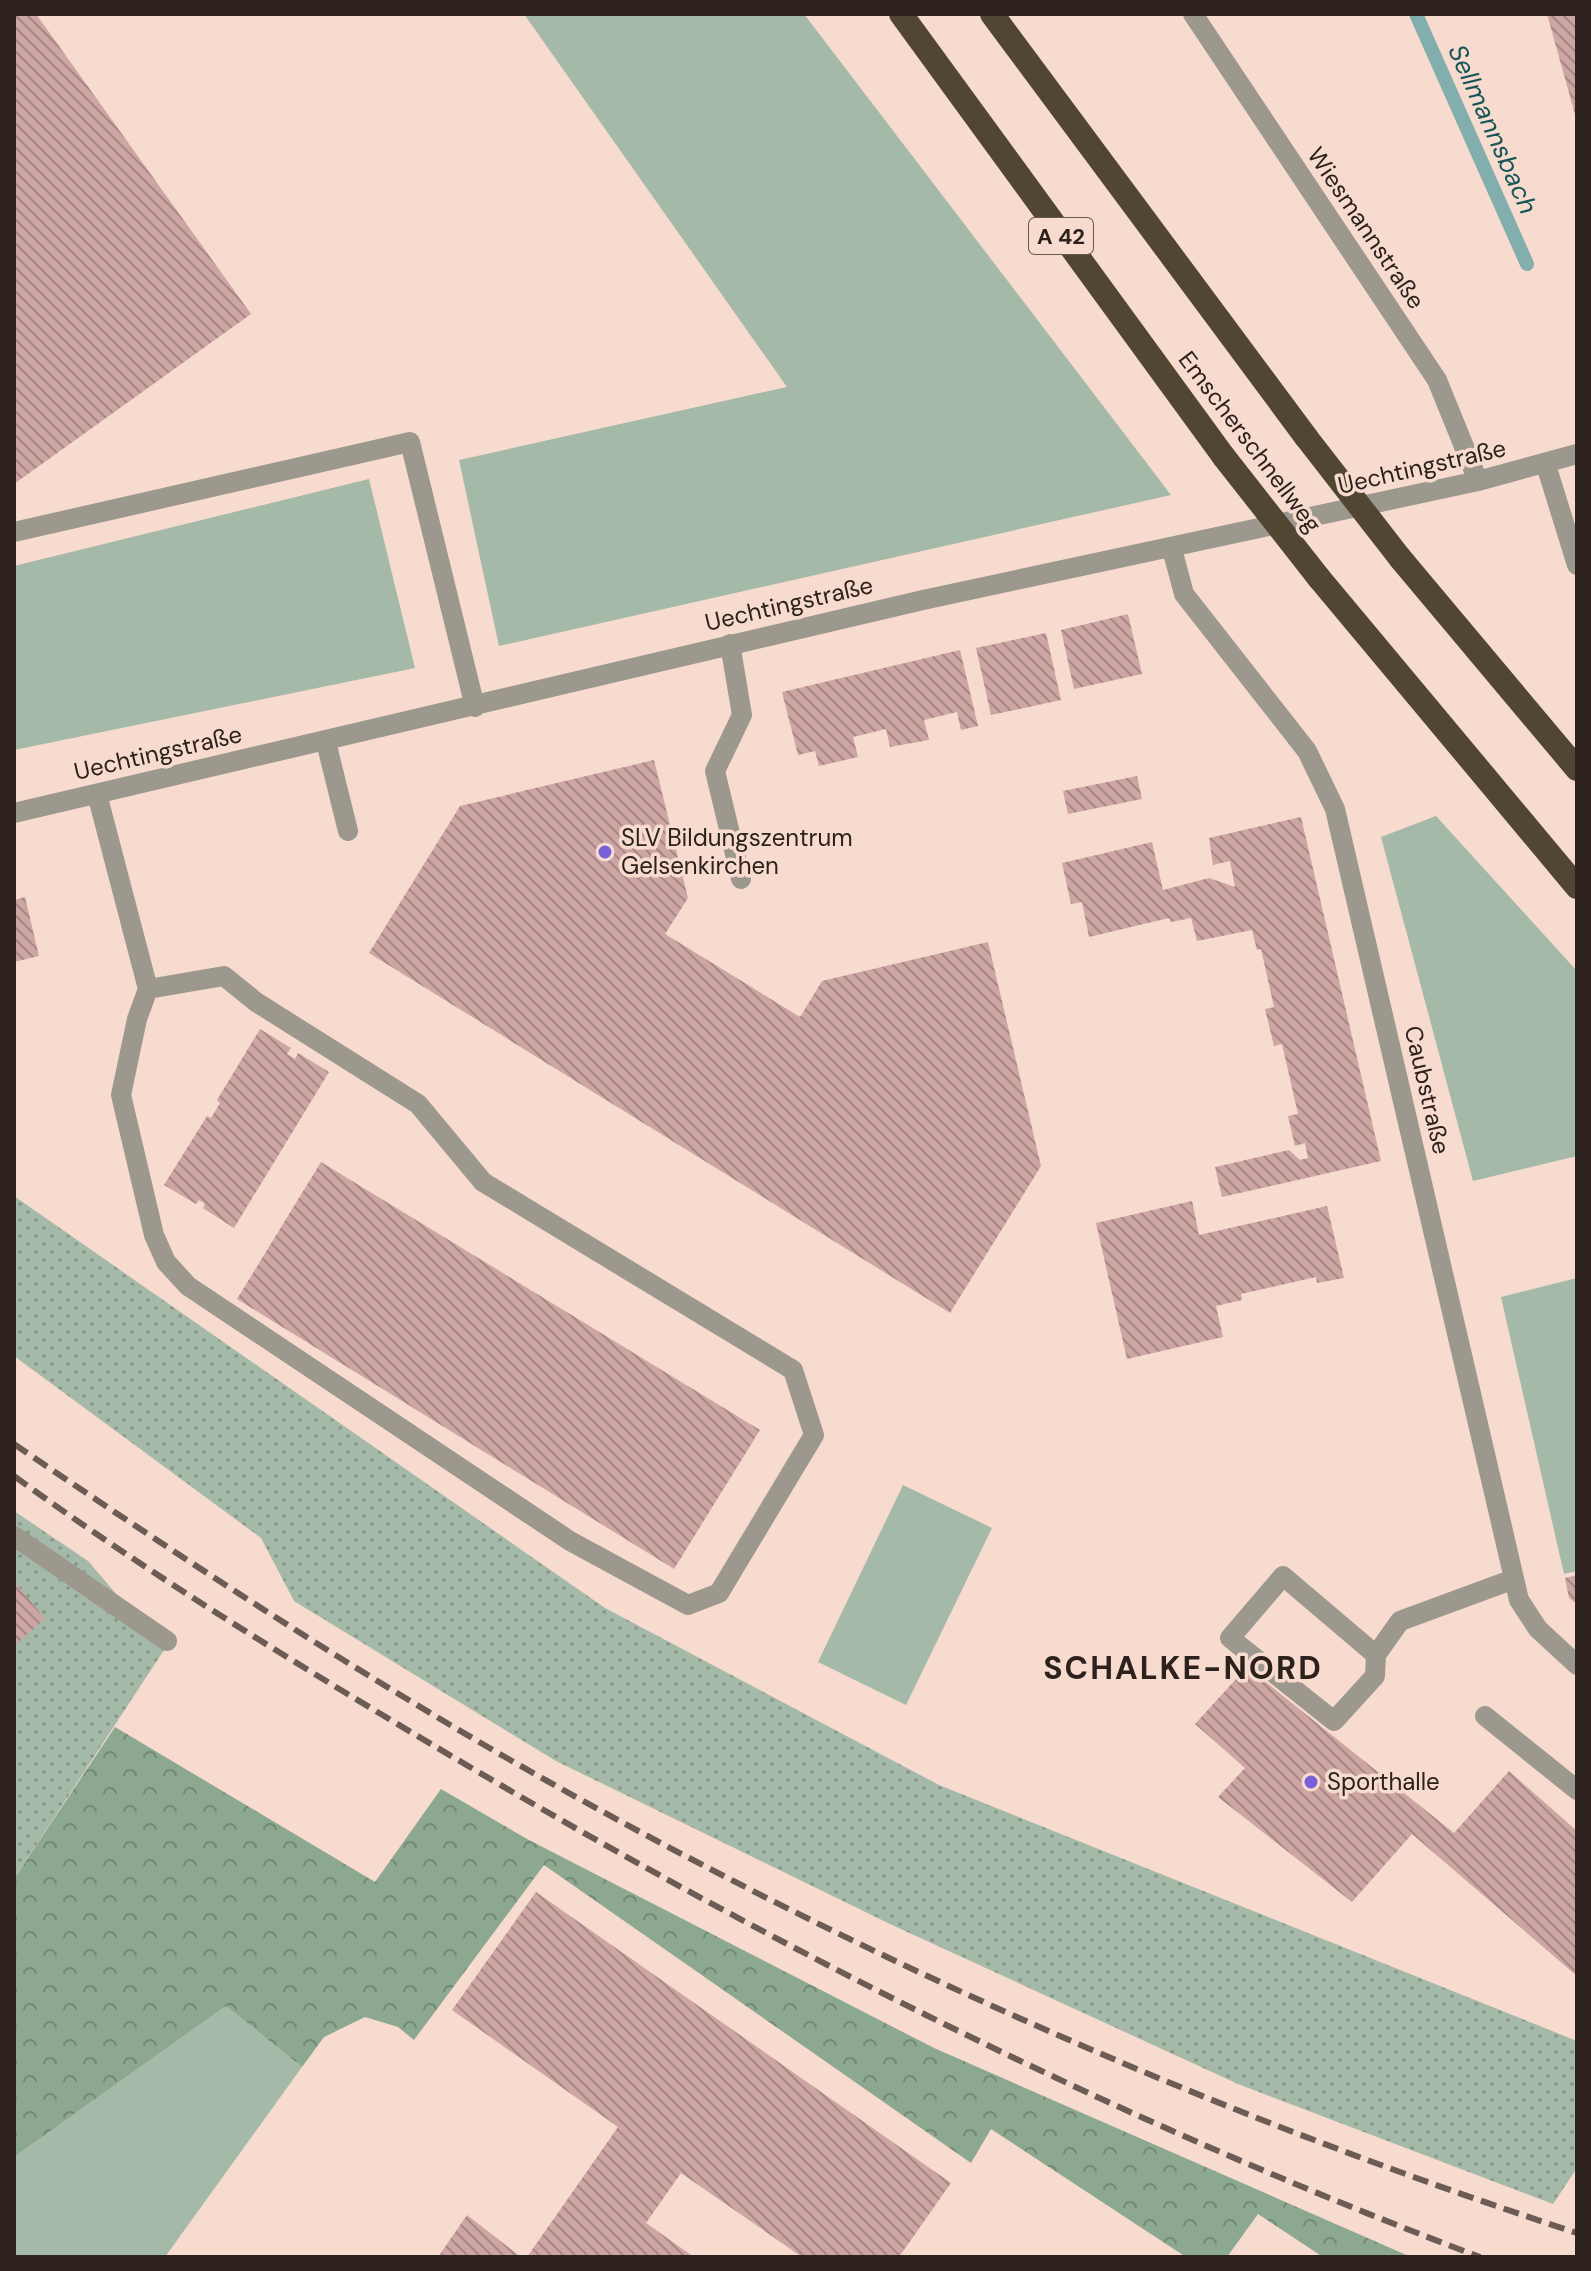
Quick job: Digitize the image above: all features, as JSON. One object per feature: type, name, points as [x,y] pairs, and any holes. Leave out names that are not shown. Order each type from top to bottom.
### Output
[{"type":"highway","name":"Emscherschnellweg","points":[[901,14],[1224,457],[1319,578],[1577,887]]},
{"type":"highway","name":"Emscherschnellweg","points":[[992,14],[1306,437],[1400,558],[1577,769]]},
{"type":"street","name":"Wiesmannstraße","points":[[1193,14],[1437,380],[1478,481]]},
{"type":"street","points":[[14,532],[410,442],[475,707]]},
{"type":"street","name":"Uechtingstraße","points":[[14,813],[475,707],[730,644],[1478,481],[1546,465],[1577,454]]},
{"type":"street","points":[[1546,465],[1577,565]]},
{"type":"street","name":"Caubstraße","points":[[1172,549],[1184,594],[1307,751],[1335,809],[1519,1600],[1538,1629],[1577,1665]]},
{"type":"street","points":[[730,644],[742,715],[715,771],[741,879]]},
{"type":"street","points":[[326,742],[348,831]]},
{"type":"street","points":[[97,794],[148,989],[137,1019],[121,1095],[154,1235],[166,1262],[188,1286],[570,1541],[688,1605],[719,1593],[814,1435],[793,1370],[483,1182],[418,1104],[256,1002],[224,976],[148,989]]},
{"type":"street","points":[[14,1536],[167,1641]]},
{"type":"street","points":[[1376,1655],[1283,1576],[1230,1638],[1334,1721],[1375,1676],[1376,1655],[1400,1621],[1514,1579]]},
{"type":"street","points":[[1485,1716],[1577,1790]]},
{"type":"green space","points":[[524,14],[804,14],[1171,495],[499,646],[459,460],[787,387]]},
{"type":"green space","points":[[369,479],[415,668],[14,750],[14,566]]},
{"type":"green space","points":[[1436,816],[1577,971],[1577,1156],[1473,1181],[1381,837]]},
{"type":"green space","points":[[14,1196],[605,1608],[939,1785],[1577,2041],[1577,2168],[1553,2204],[1238,2084],[890,1924],[556,1761],[294,1601],[261,1538],[14,1356]]},
{"type":"green space","points":[[1577,1278],[1577,1571],[1564,1574],[1501,1297]]},
{"type":"green space","points":[[903,1485],[992,1528],[906,1705],[818,1662]]},
{"type":"green space","points":[[14,1511],[88,1561],[164,1650],[14,1879]]},
{"type":"green space","points":[[115,1727],[375,1882],[441,1789],[527,1839],[934,2048],[1411,2257],[1323,2257],[1258,2214],[1227,2257],[1186,2257],[991,2129],[971,2163],[544,1865],[414,2040],[398,2027],[365,2017],[324,2037],[302,2067],[226,2006],[14,2157],[14,1879]]},
{"type":"green space","points":[[226,2006],[302,2067],[165,2257],[14,2257],[14,2157]]},
{"type":"building","points":[[14,14],[36,14],[251,314],[14,484]]},
{"type":"building","points":[[1547,14],[1577,14],[1577,118],[1576,118]]},
{"type":"building","points":[[1128,614],[1142,674],[1074,689],[1061,630]]},
{"type":"building","points":[[1046,633],[1061,700],[991,715],[976,648]]},
{"type":"building","points":[[960,650],[978,726],[961,730],[957,712],[924,720],[929,740],[890,747],[886,729],[853,737],[858,757],[819,766],[815,751],[798,755],[782,692]]},
{"type":"building","points":[[654,760],[688,898],[665,934],[800,1017],[822,981],[988,942],[1041,1166],[950,1313],[369,953],[460,806]]},
{"type":"building","points":[[1137,776],[1142,799],[1068,814],[1063,791]]},
{"type":"building","points":[[1301,817],[1381,1161],[1222,1197],[1215,1167],[1289,1150],[1300,1160],[1308,1158],[1305,1143],[1295,1146],[1288,1116],[1298,1114],[1282,1044],[1274,1046],[1265,1009],[1274,1007],[1261,949],[1257,950],[1252,930],[1197,941],[1191,918],[1171,922],[1169,918],[1089,937],[1082,902],[1071,904],[1062,863],[1152,842],[1163,890],[1209,878],[1235,887],[1230,861],[1213,865],[1209,838]]},
{"type":"building","points":[[25,897],[39,956],[14,962],[14,900]]},
{"type":"building","points":[[260,1029],[291,1048],[287,1054],[295,1059],[298,1053],[329,1072],[234,1228],[203,1208],[205,1204],[199,1200],[196,1204],[164,1185],[207,1116],[211,1118],[220,1103],[217,1100]]},
{"type":"building","points":[[321,1162],[760,1430],[674,1569],[237,1299]]},
{"type":"building","points":[[1192,1201],[1199,1235],[1327,1206],[1344,1278],[1317,1283],[1316,1277],[1241,1294],[1242,1300],[1216,1306],[1223,1337],[1127,1359],[1096,1223]]},
{"type":"building","points":[[1577,1575],[1577,1604],[1569,1598],[1565,1578]]},
{"type":"building","points":[[14,1581],[45,1619],[14,1646]]},
{"type":"building","name":"Sporthalle","points":[[1247,1667],[1454,1833],[1509,1771],[1577,1831],[1577,1976],[1412,1834],[1352,1902],[1218,1797],[1245,1768],[1195,1724]]},
{"type":"building","points":[[536,1892],[951,2183],[899,2257],[802,2257],[681,2173],[646,2223],[694,2257],[527,2257],[618,2127],[452,2010]]},
{"type":"building","points":[[467,2215],[521,2257],[438,2257]]},
{"type":"waterway","name":"Sellmannsbach","points":[[1416,14],[1527,264]]},
{"type":"railway","points":[[14,1444],[256,1605],[442,1720],[633,1828],[763,1896],[895,1961],[1164,2080],[1438,2186],[1577,2233]]},
{"type":"railway","points":[[14,1476],[169,1582],[382,1715],[562,1820],[817,1960],[1078,2088],[1211,2148],[1480,2257]]},
{"type":"place","name":"SLV Bildungszentrum Gelsenkirchen","points":[[605,852]]},
{"type":"place","name":"Sporthalle","points":[[1311,1782]]},
{"type":"district","name":"SCHALKE-NORD","points":[[1183,1668]]}]
